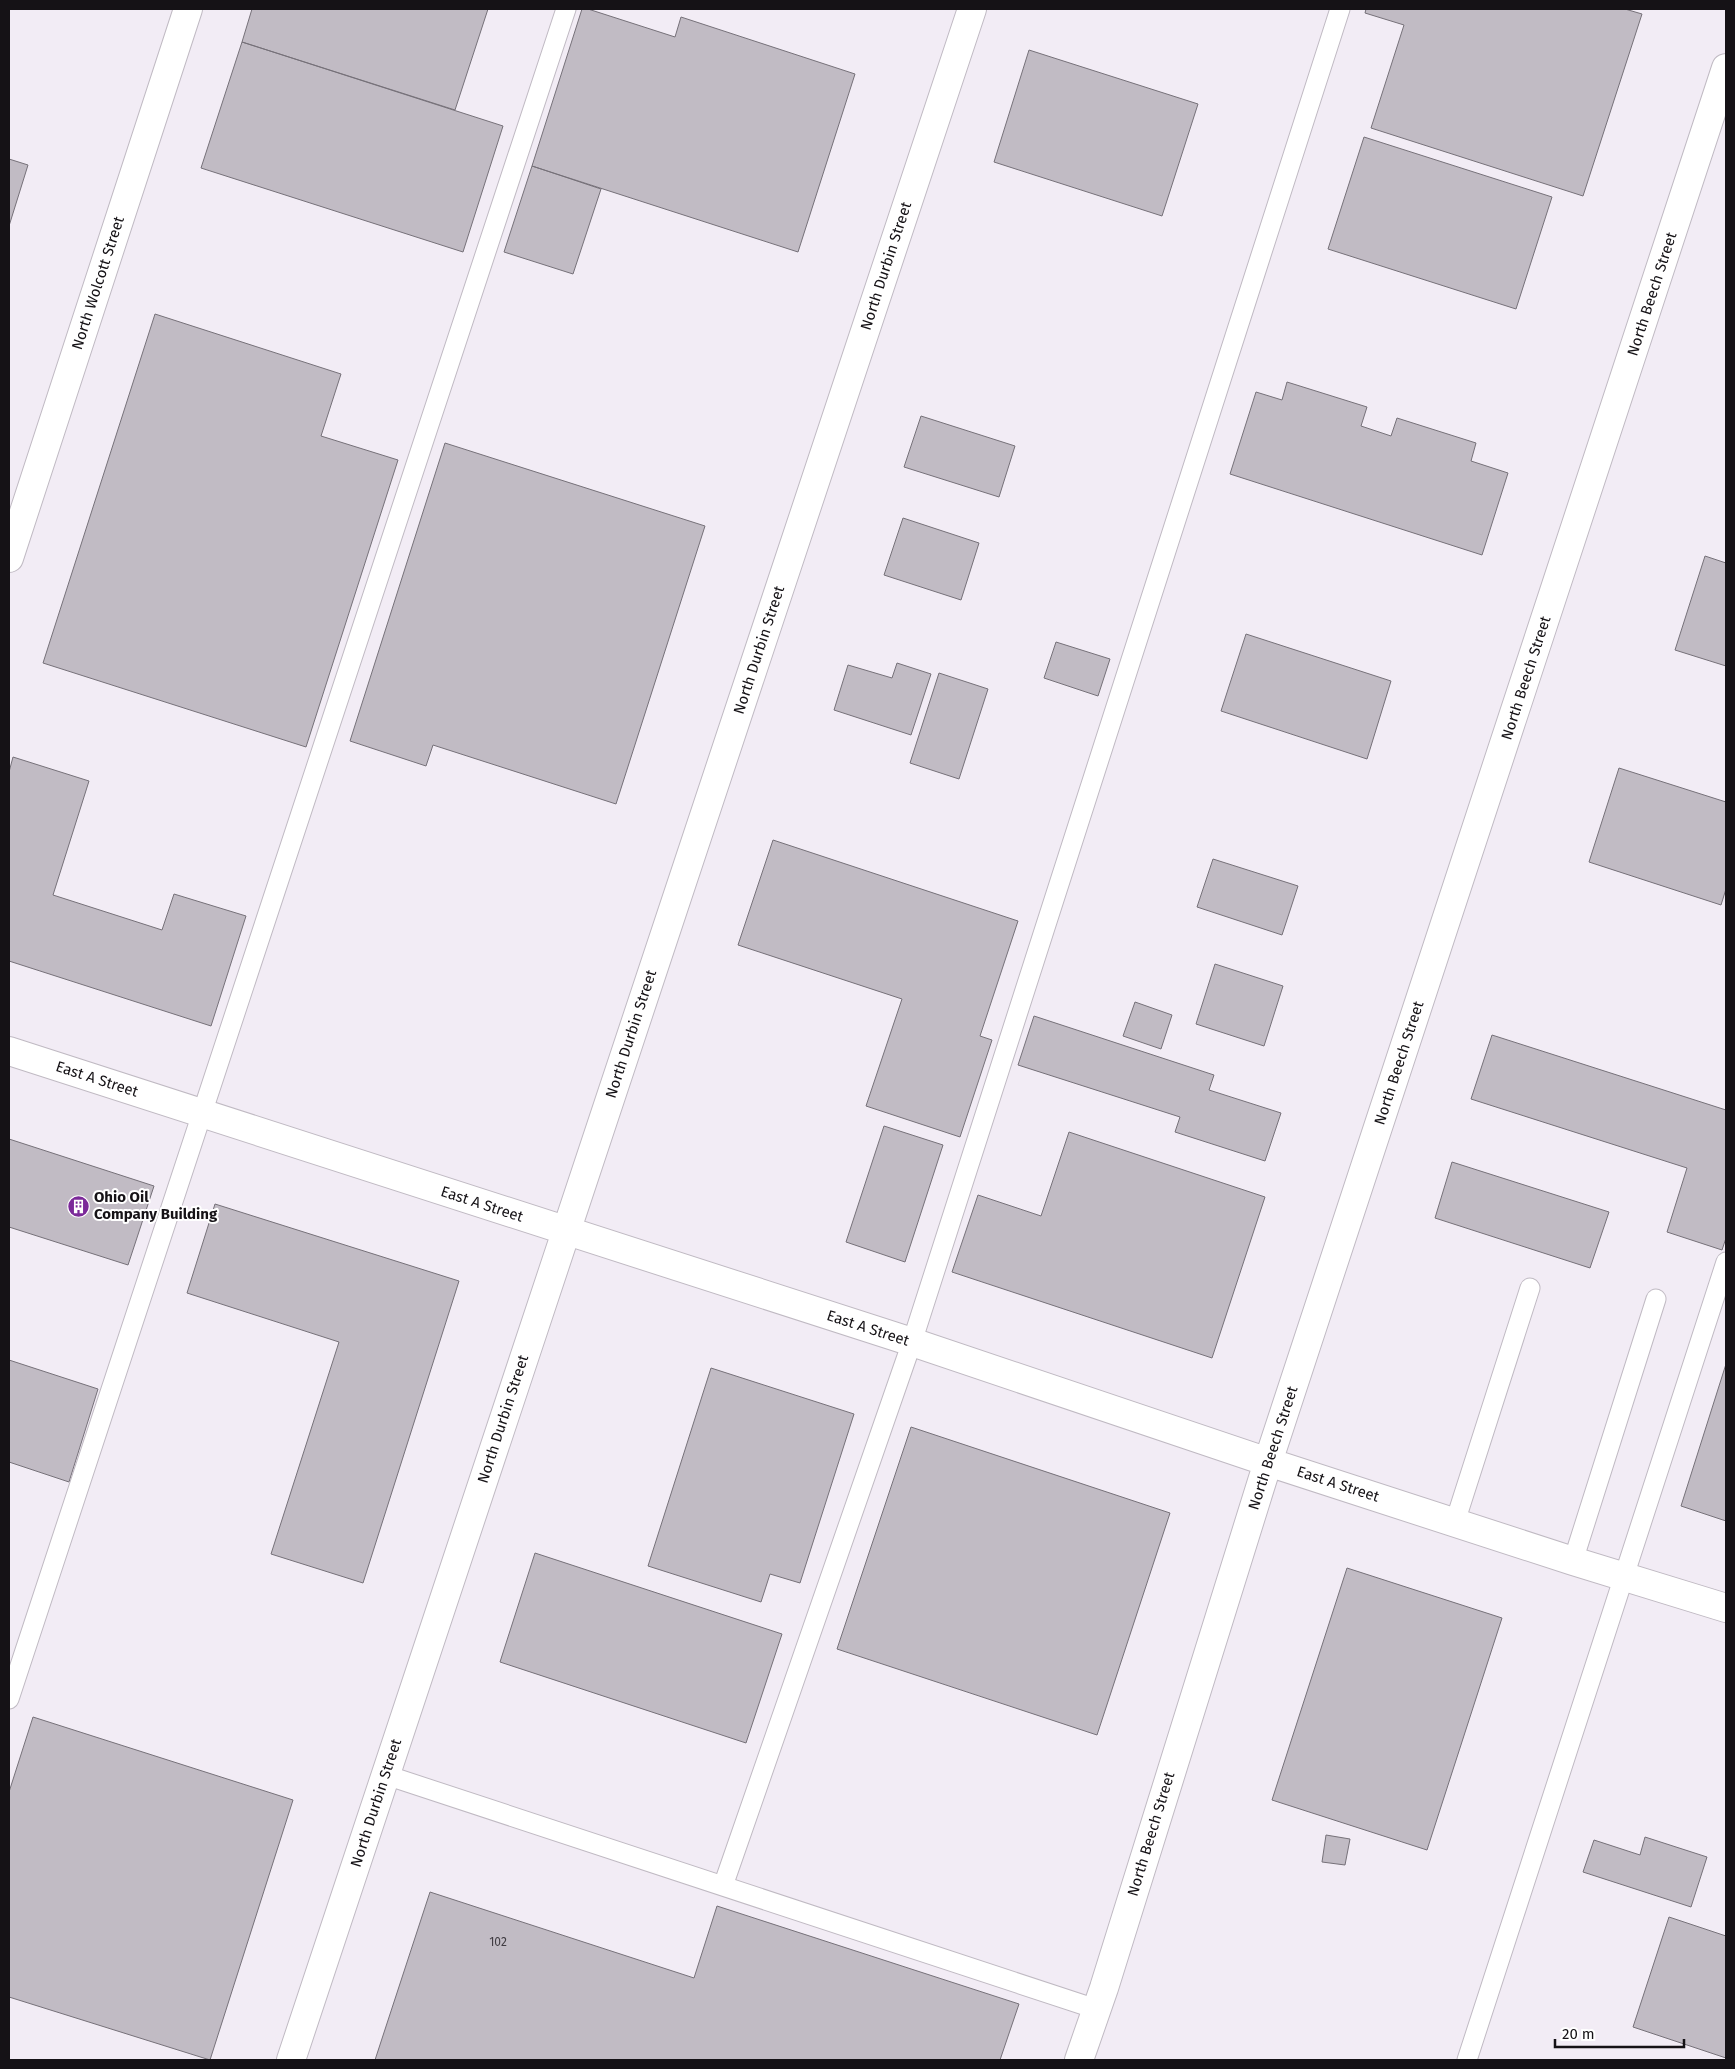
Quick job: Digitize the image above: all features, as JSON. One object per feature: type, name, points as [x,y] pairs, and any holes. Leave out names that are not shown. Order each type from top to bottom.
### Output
[{"type":"street","name":"North Wolcott Street","points":[[9,558],[188,9]]},
{"type":"street","name":"North Durbin Street","points":[[290,2060],[972,9]]},
{"type":"street","name":"North Beech Street","points":[[1079,2060],[1268,1462],[1726,68]]},
{"type":"street","name":"East A Street","points":[[9,1051],[912,1342],[1268,1462],[1573,1561],[1726,1608]]},
{"type":"lane","points":[[9,1698],[566,9]]},
{"type":"lane","points":[[723,1886],[912,1342],[1340,9]]},
{"type":"lane","points":[[1467,2060],[1726,1262]]},
{"type":"lane","points":[[1455,1522],[1530,1288]]},
{"type":"lane","points":[[1573,1561],[1656,1299]]},
{"type":"lane","points":[[386,1776],[1096,2009]]},
{"type":"building","points":[[252,9],[488,9],[455,110],[242,42]]},
{"type":"building","points":[[582,9],[588,9],[675,37],[681,17],[855,74],[798,252],[532,166]]},
{"type":"building","points":[[1366,9],[1625,9],[1642,14],[1583,196],[1371,128],[1404,25],[1365,13]]},
{"type":"building","points":[[242,42],[503,126],[463,252],[201,168]]},
{"type":"building","points":[[1029,50],[1198,104],[1162,216],[994,162]]},
{"type":"building","points":[[1364,137],[1552,197],[1516,309],[1328,249]]},
{"type":"building","points":[[9,159],[28,165],[9,226]]},
{"type":"building","points":[[532,166],[601,189],[573,274],[504,252]]},
{"type":"building","points":[[155,314],[341,374],[321,436],[398,460],[306,747],[43,663]]},
{"type":"building","points":[[1287,382],[1367,407],[1361,426],[1391,436],[1397,418],[1476,443],[1471,461],[1508,473],[1482,555],[1230,474],[1256,392],[1282,400]]},
{"type":"building","points":[[921,416],[1015,446],[999,497],[904,467]]},
{"type":"building","points":[[445,443],[705,526],[616,804],[433,745],[426,766],[350,741]]},
{"type":"building","points":[[903,518],[979,543],[961,600],[884,575]]},
{"type":"building","points":[[1705,556],[1726,563],[1726,666],[1675,650]]},
{"type":"building","points":[[1246,634],[1391,681],[1367,759],[1221,711]]},
{"type":"building","points":[[1056,642],[1110,659],[1098,696],[1044,678]]},
{"type":"building","points":[[897,663],[931,674],[911,735],[834,710],[848,665],[892,678]]},
{"type":"building","points":[[939,673],[988,689],[959,779],[910,763]]},
{"type":"building","points":[[13,757],[89,781],[53,895],[162,930],[174,894],[246,916],[211,1026],[9,961],[9,772]]},
{"type":"building","points":[[1619,768],[1726,802],[1726,889],[1721,905],[1589,862]]},
{"type":"building","points":[[773,840],[1018,921],[980,1036],[992,1040],[960,1137],[866,1106],[902,999],[738,945]]},
{"type":"building","points":[[1213,859],[1298,886],[1282,935],[1197,907]]},
{"type":"building","points":[[1215,964],[1283,986],[1264,1046],[1196,1024]]},
{"type":"building","points":[[1135,1002],[1172,1015],[1161,1049],[1123,1036]]},
{"type":"building","points":[[1034,1016],[1214,1075],[1209,1090],[1281,1113],[1265,1161],[1175,1132],[1180,1117],[1018,1065]]},
{"type":"building","points":[[1492,1035],[1726,1110],[1726,1238],[1722,1250],[1667,1232],[1687,1168],[1471,1099]]},
{"type":"building","points":[[884,1126],[943,1145],[905,1262],[846,1242]]},
{"type":"building","points":[[1069,1132],[1265,1197],[1212,1358],[952,1272],[978,1195],[1041,1216]]},
{"type":"building","name":"Ohio Oil Company Building","points":[[9,1139],[154,1186],[128,1265],[9,1227]]},
{"type":"building","points":[[1452,1162],[1609,1212],[1590,1268],[1435,1218]]},
{"type":"building","points":[[215,1204],[459,1281],[363,1583],[271,1554],[339,1342],[187,1293]]},
{"type":"building","points":[[9,1360],[98,1389],[69,1482],[9,1462]]},
{"type":"building","points":[[1726,1364],[1726,1521],[1681,1506]]},
{"type":"building","points":[[711,1368],[854,1414],[800,1583],[770,1574],[761,1602],[648,1566]]},
{"type":"building","points":[[911,1427],[1170,1513],[1097,1735],[837,1649]]},
{"type":"building","points":[[535,1553],[782,1634],[746,1743],[500,1662]]},
{"type":"building","points":[[1347,1568],[1502,1618],[1427,1850],[1272,1800]]},
{"type":"building","points":[[33,1717],[293,1800],[210,2060],[9,1997],[9,1792]]},
{"type":"building","points":[[1326,1835],[1350,1839],[1345,1865],[1322,1862]]},
{"type":"building","points":[[1645,1837],[1707,1857],[1691,1907],[1583,1872],[1594,1840],[1640,1855]]},
{"type":"building","points":[[430,1892],[694,1978],[717,1906],[1019,2004],[1000,2060],[375,2060]]},
{"type":"building","points":[[1669,1917],[1726,1936],[1726,2058],[1633,2027]]},
{"type":"place","name":"Ohio Oil Company Building","points":[[78,1206]]}]
